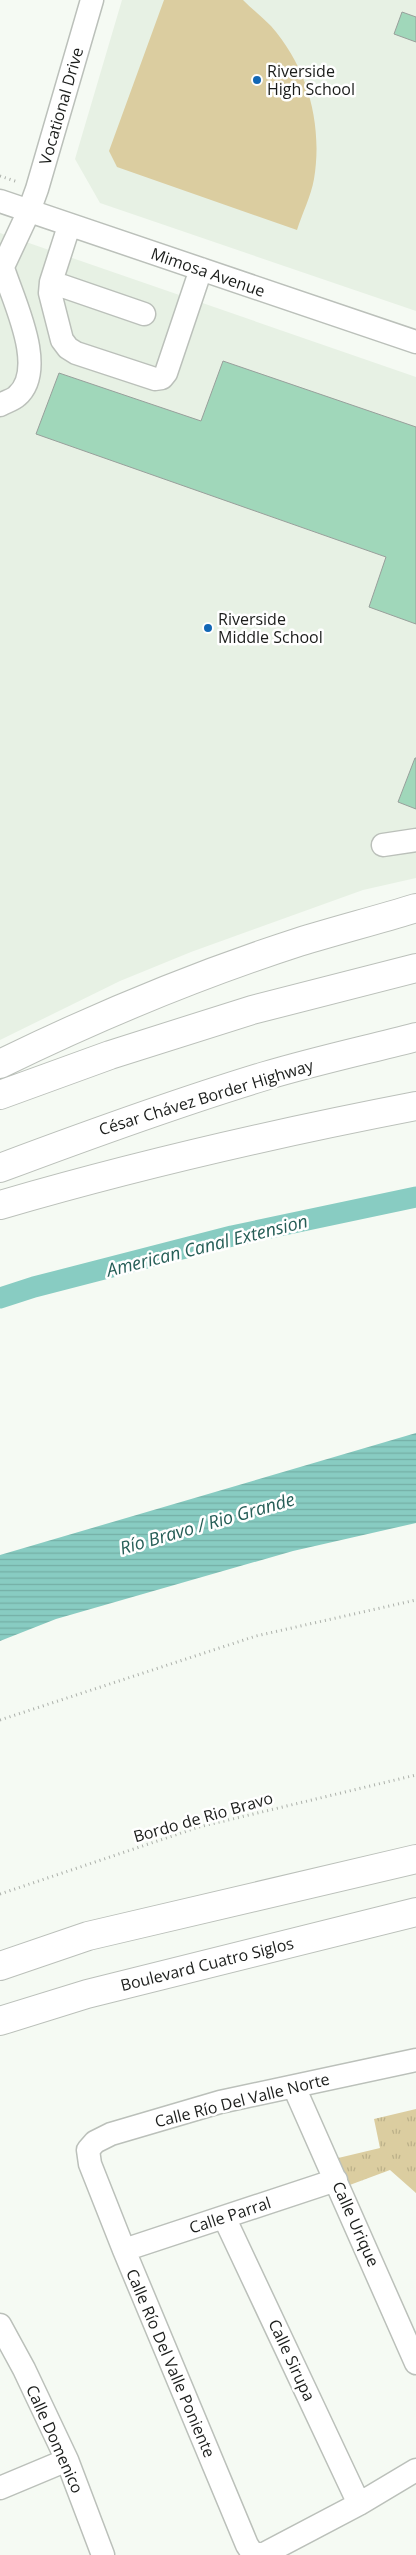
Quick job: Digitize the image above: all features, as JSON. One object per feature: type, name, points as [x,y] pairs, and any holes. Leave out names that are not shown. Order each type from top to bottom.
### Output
[{"type":"highway","points":[[0,1064],[100,1018],[217,971],[299,942],[416,908]]},
{"type":"highway","points":[[0,1095],[110,1055],[252,1010],[416,968]]},
{"type":"highway","name":"César Chávez Border Highway","points":[[0,1168],[100,1130],[223,1090],[416,1037]]},
{"type":"highway","points":[[0,1206],[76,1183],[198,1152],[416,1106]]},
{"type":"highway","points":[[0,1966],[88,1936],[416,1859]]},
{"type":"highway","name":"Boulevard Cuatro Siglos","points":[[0,2021],[87,1994],[416,1912]]},
{"type":"street","name":"Vocational Drive","points":[[2,271],[29,211],[92,0]]},
{"type":"street","name":"Mimosa Avenue","points":[[0,201],[69,226],[416,342]]},
{"type":"street","points":[[69,226],[50,282],[50,293],[59,330],[68,348],[155,379],[162,378],[166,373],[201,269]]},
{"type":"street","points":[[0,404],[17,397],[25,385],[30,369],[30,351],[2,271]]},
{"type":"street","points":[[50,282],[144,314]]},
{"type":"street","points":[[383,845],[416,840]]},
{"type":"street","name":"Calle Río Del Valle Norte","points":[[90,2164],[88,2150],[91,2146],[111,2134],[220,2102],[416,2060]]},
{"type":"street","name":"Calle Urique","points":[[294,2086],[416,2363]]},
{"type":"street","name":"Calle Río Del Valle Poniente","points":[[90,2164],[247,2545],[251,2551],[261,2555]]},
{"type":"street","name":"Calle Parral","points":[[124,2250],[336,2180]]},
{"type":"street","name":"Calle Sirupa","points":[[224,2217],[359,2504]]},
{"type":"street","name":"Calle Domenico","points":[[0,2326],[24,2369],[67,2460],[103,2555]]},
{"type":"street","points":[[0,2488],[67,2460]]},
{"type":"street","points":[[261,2555],[359,2504],[416,2470]]},
{"type":"path","points":[[0,1720],[256,1636],[416,1600]]},
{"type":"path","name":"Bordo de Rio Bravo","points":[[0,1894],[199,1827],[416,1775]]},
{"type":"shaded area","name":"Riverside High School","points":[[122,0],[416,0],[416,311],[100,203],[75,159]]},
{"type":"shaded area","name":"Riverside Middle School","points":[[0,233],[416,377],[416,878],[363,890],[191,952],[120,981],[0,1040]]},
{"type":"green space","points":[[164,0],[243,0],[271,26],[295,60],[310,98],[316,138],[313,185],[297,230],[117,167],[109,151]]},
{"type":"green space","points":[[416,2109],[416,2193],[390,2170],[347,2186],[334,2159],[380,2148],[374,2119]]},
{"type":"water","name":"Río Bravo / Rio Grande","points":[[416,1433],[416,1523],[293,1551],[56,1619],[0,1641],[0,1555]]},
{"type":"building","points":[[402,12],[416,17],[416,42],[394,34]]},
{"type":"building","name":"Riverside Middle School","points":[[223,361],[416,427],[416,624],[369,607],[386,557],[36,434],[59,373],[201,421]]},
{"type":"building","points":[[416,758],[416,809],[398,802]]},
{"type":"waterway","name":"American Canal Extension","points":[[0,1298],[34,1287],[232,1236],[416,1197]]},
{"type":"place","name":"Riverside High School","points":[[257,80]]},
{"type":"place","name":"Riverside Middle School","points":[[208,628]]}]
